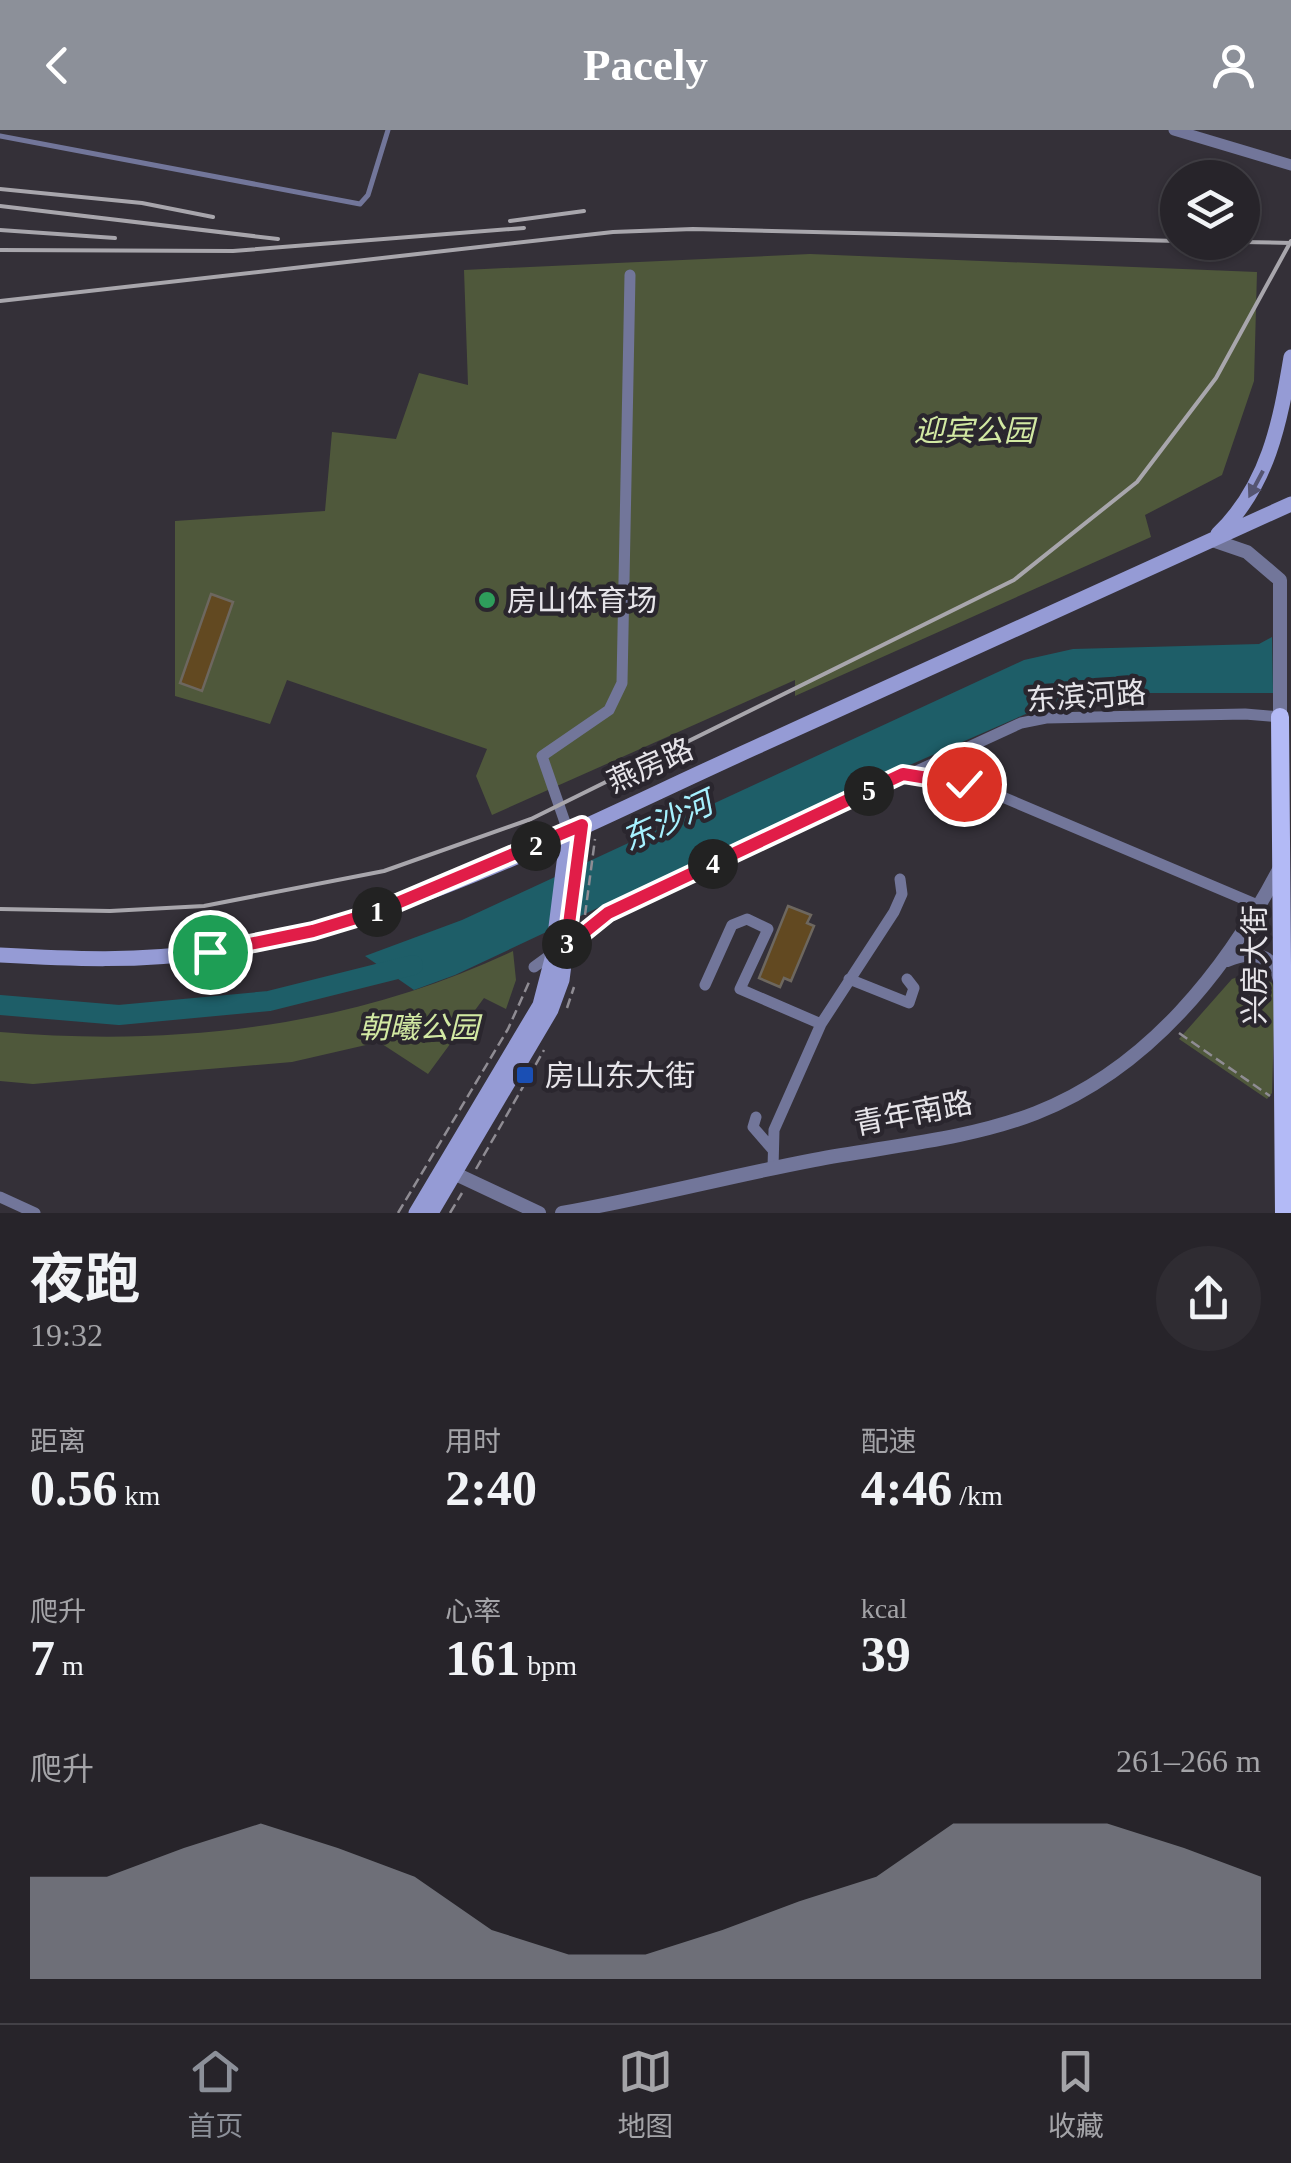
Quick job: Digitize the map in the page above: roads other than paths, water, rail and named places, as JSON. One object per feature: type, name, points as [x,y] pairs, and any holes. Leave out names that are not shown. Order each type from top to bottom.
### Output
[{"type":"main road","points":[[1212,540],[1246,503],[1266,466],[1291,356]]},
{"type":"main road","name":"燕房路","points":[[0,955],[154,957],[210,952],[313,931],[442,886],[1291,504]]},
{"type":"main road","name":"兴房大街","points":[[1280,717],[1280,1128],[1284,1213]]},
{"type":"main road","points":[[431,1213],[449,1171],[540,1005],[565,938],[580,849],[575,828]]},
{"type":"main road","points":[[1282,866],[1291,835]]},
{"type":"main road","points":[[1280,1128],[1291,1163]]},
{"type":"main road","points":[[416,1213],[449,1171]]},
{"type":"street","points":[[1174,130],[1291,165]]},
{"type":"street","points":[[575,828],[542,756],[609,710],[622,683],[630,275]]},
{"type":"street","points":[[1212,540],[1248,552],[1286,585],[1280,717]]},
{"type":"street","name":"东滨河路","points":[[534,967],[565,938],[608,913],[903,774],[1022,723],[1046,718],[1245,714],[1280,717]]},
{"type":"street","points":[[903,774],[986,790],[1260,906]]},
{"type":"street","name":"青年南路","points":[[562,1213],[1001,1124],[1036,1113],[1110,1074],[1145,1047],[1222,962],[1282,866]]},
{"type":"street","points":[[773,1168],[774,1130],[820,1024],[894,912],[902,894],[900,879]]},
{"type":"street","points":[[705,986],[732,925],[748,919],[768,929],[740,989],[820,1024]]},
{"type":"street","points":[[1222,962],[1246,953],[1261,956],[1275,966],[1282,989]]},
{"type":"street","points":[[849,979],[909,1003],[914,988],[907,979]]},
{"type":"street","points":[[756,1118],[754,1128],[759,1138],[773,1150]]},
{"type":"street","points":[[449,1171],[540,1213]]},
{"type":"street","points":[[0,1196],[35,1213]]},
{"type":"lane","points":[[0,136],[360,204],[368,195],[388,130]]},
{"type":"water","points":[[1272,637],[1273,693],[1117,693],[1053,702],[787,819],[455,975],[414,990],[365,956],[462,920],[1024,660],[1073,649],[1259,644]]},
{"type":"waterway","name":"东沙河","points":[[0,1005],[119,1015],[269,1001],[413,965]]},
{"type":"railway","points":[[0,189],[142,203],[213,217]]},
{"type":"railway","points":[[0,206],[278,239]]},
{"type":"railway","points":[[510,221],[584,211]]},
{"type":"railway","points":[[0,250],[233,251],[524,228]]},
{"type":"railway","points":[[0,301],[613,232],[693,229],[1160,241]]},
{"type":"railway","points":[[0,230],[115,238]]},
{"type":"railway","points":[[0,909],[110,911],[204,906],[384,871],[531,819],[1014,580],[1137,482],[1216,378],[1291,241]]},
{"type":"railway","points":[[1260,242],[1291,243]]},
{"type":"place","name":"房山体育场","points":[[487,600]]},
{"type":"place","name":"房山东大街","points":[[525,1075]]},
{"type":"park label","name":"迎宾公园","points":[[974,430]]},
{"type":"park label","name":"朝曦公园","points":[[419,1027]]}]
